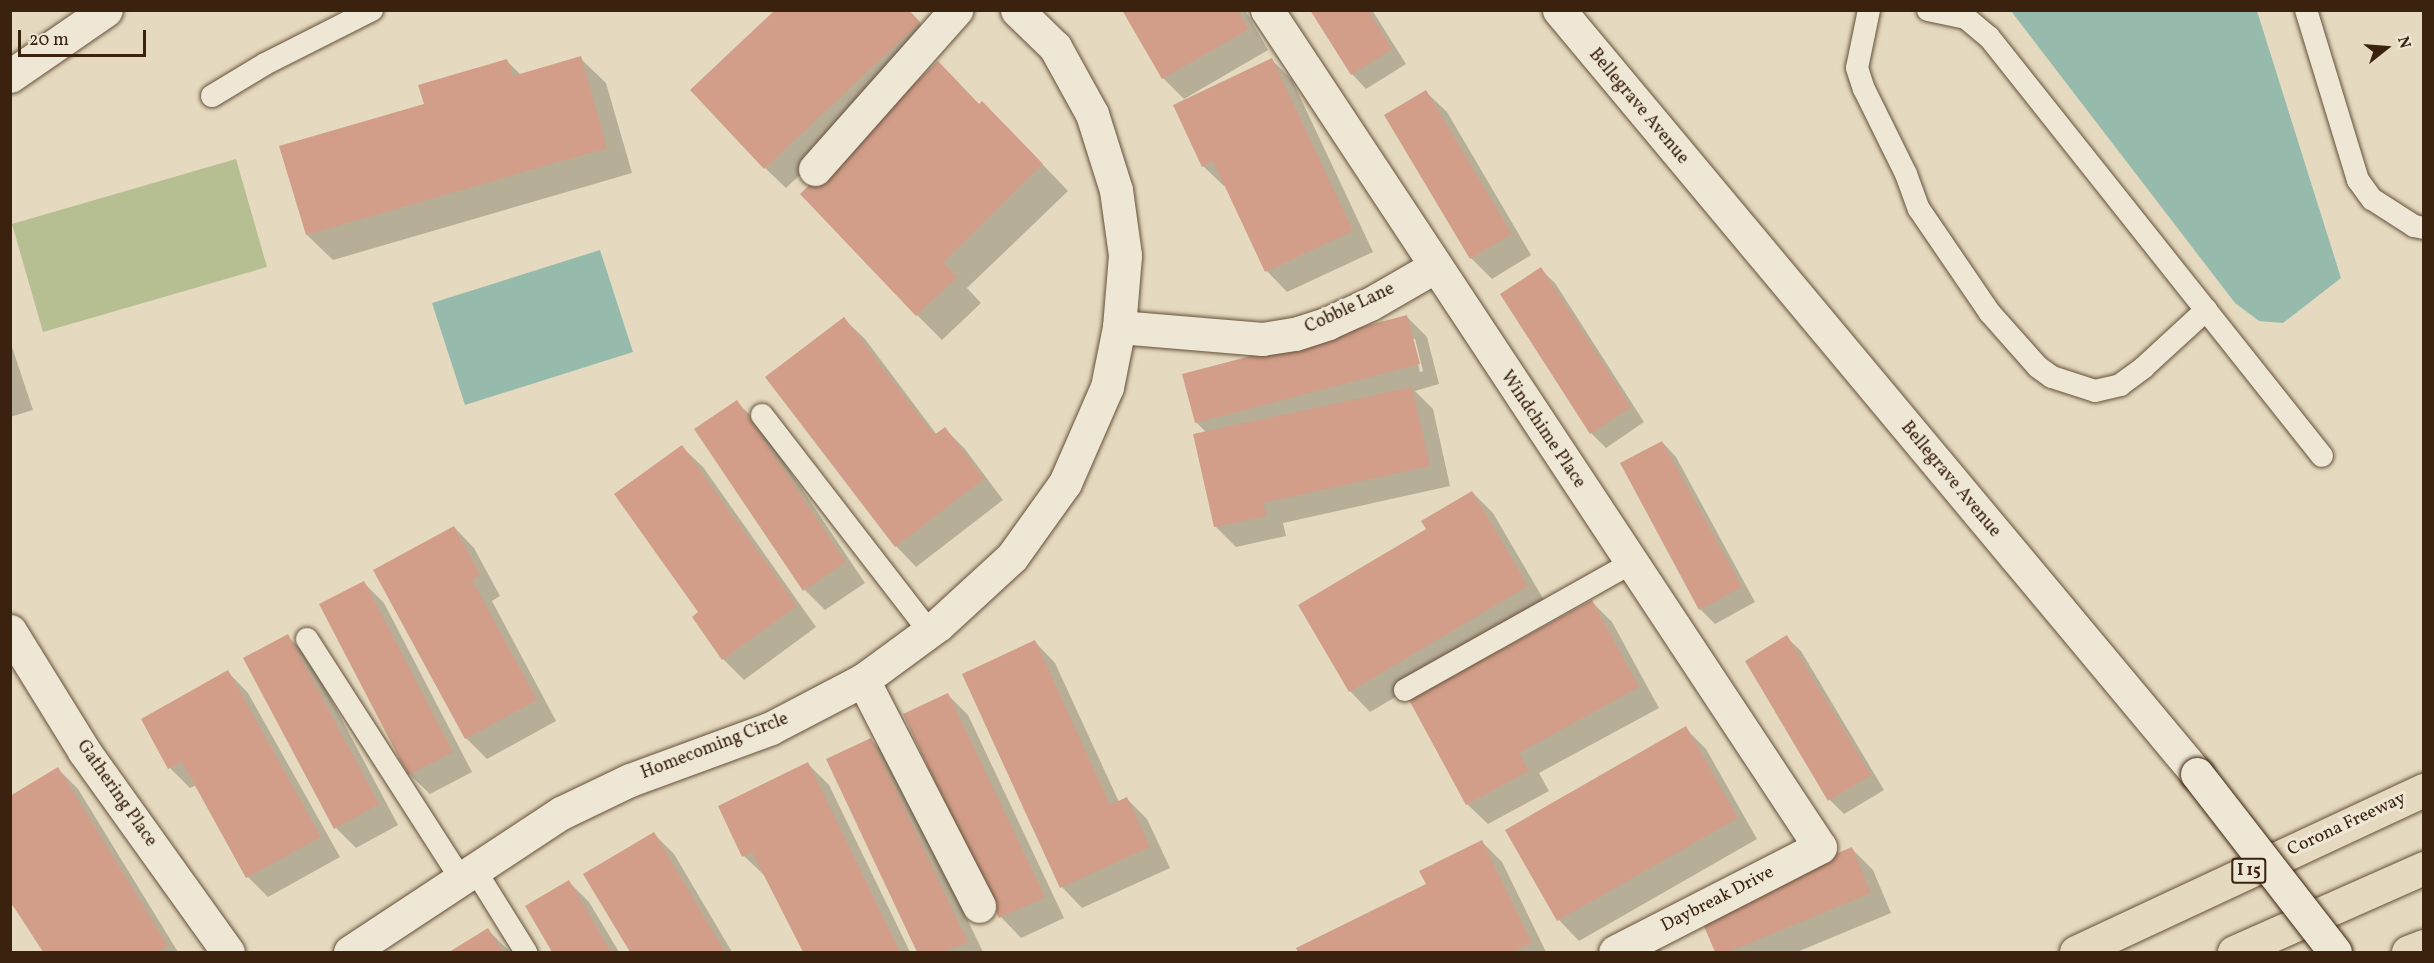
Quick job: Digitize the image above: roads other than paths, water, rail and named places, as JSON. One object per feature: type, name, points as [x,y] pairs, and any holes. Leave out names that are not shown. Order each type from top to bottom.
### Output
[{"type":"highway","name":"Corona Freeway","points":[[2076,952],[2424,790]]},
{"type":"highway","points":[[2234,952],[2424,868]]},
{"type":"highway","points":[[2408,952],[2424,946]]},
{"type":"street","points":[[10,76],[106,10]]},
{"type":"street","points":[[815,169],[956,10]]},
{"type":"street","name":"Homecoming Circle","points":[[350,952],[561,813],[630,780],[771,728],[864,680],[929,631],[1012,557],[1065,483],[1107,387],[1119,327],[1125,255],[1116,190],[1092,114],[1055,46],[1017,10]]},
{"type":"street","name":"Windchime Place","points":[[1267,10],[1434,267],[1820,847]]},
{"type":"street","name":"Bellegrave Avenue","points":[[1569,13],[2197,774],[2335,952]]},
{"type":"street","name":"Cobble Lane","points":[[1119,327],[1262,339],[1295,334],[1328,323],[1370,304],[1434,267]]},
{"type":"street","name":"Gathering Place","points":[[10,631],[84,751],[228,952]]},
{"type":"street","points":[[864,680],[979,906]]},
{"type":"street","name":"Daybreak Drive","points":[[1615,952],[1820,847]]},
{"type":"lane","points":[[212,96],[265,64],[372,10]]},
{"type":"lane","points":[[1869,10],[1857,68],[1864,89],[1906,174],[1919,209],[1990,313],[2038,367],[2052,377],[2095,391],[2120,385],[2144,368],[2206,310]]},
{"type":"lane","points":[[1928,10],[1966,18],[1989,37],[2322,456]]},
{"type":"lane","points":[[2306,10],[2358,180],[2372,199],[2414,226],[2424,228]]},
{"type":"lane","points":[[762,415],[929,631]]},
{"type":"lane","points":[[1405,690],[1631,563]]},
{"type":"lane","points":[[307,639],[468,875],[526,952]]}]
